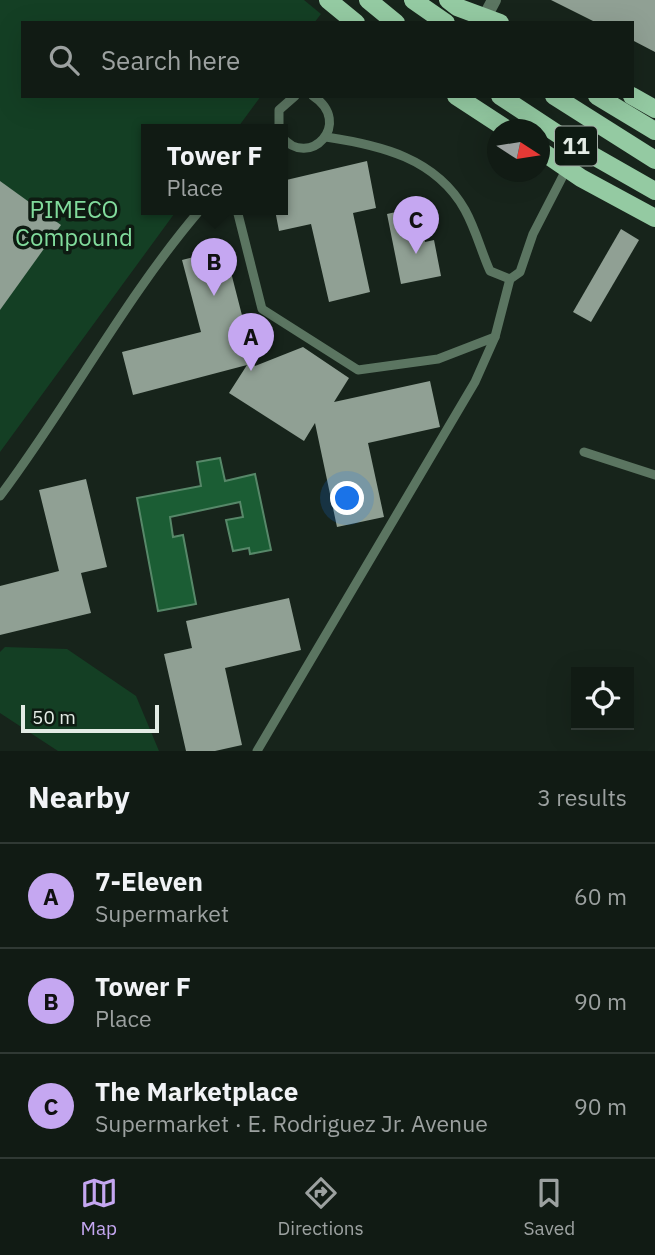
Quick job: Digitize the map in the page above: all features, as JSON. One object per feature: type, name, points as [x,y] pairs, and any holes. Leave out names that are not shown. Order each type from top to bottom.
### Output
[{"type":"main road","points":[[328,0],[351,21]]},
{"type":"main road","points":[[368,0],[394,21]]},
{"type":"main road","points":[[413,0],[443,21]]},
{"type":"main road","points":[[453,3],[489,15]]},
{"type":"main road","points":[[634,97],[655,109]]},
{"type":"main road","points":[[459,98],[491,119]]},
{"type":"main road","name":"11","points":[[503,98],[576,146],[655,191]]},
{"type":"main road","name":"11","points":[[557,98],[655,160]]},
{"type":"main road","points":[[600,98],[655,131]]},
{"type":"main road","name":"11","points":[[550,157],[655,218]]},
{"type":"lane","points":[[279,124],[279,110],[293,98]]},
{"type":"lane","points":[[288,143],[303,148],[312,147],[326,137],[330,119],[325,99]]},
{"type":"lane","points":[[326,137],[393,150],[439,178],[466,211],[490,271],[510,279]]},
{"type":"lane","points":[[257,751],[475,382],[495,337],[510,279],[520,272],[533,234],[567,168]]},
{"type":"lane","points":[[0,496],[60,412],[116,321],[196,215]]},
{"type":"lane","points":[[238,215],[262,309],[358,370],[438,359],[495,337]]},
{"type":"lane","points":[[584,452],[655,475]]},
{"type":"green space","name":"PIMECO Compound","points":[[0,0],[304,0],[321,14],[316,21],[21,21],[21,98],[260,98],[240,124],[141,124],[141,215],[173,215],[0,452]]},
{"type":"green space","points":[[5,647],[67,649],[136,696],[159,751],[58,751],[0,713],[0,652]]},
{"type":"shaded area","points":[[220,458],[225,481],[255,474],[271,550],[250,554],[249,548],[233,551],[226,520],[243,517],[240,502],[170,517],[173,537],[183,535],[196,604],[158,611],[137,498],[201,486],[197,462]]},
{"type":"building","points":[[551,0],[655,0],[655,52],[634,41],[634,21],[593,21]]},
{"type":"building","points":[[367,161],[376,208],[353,213],[370,292],[329,302],[311,224],[279,231],[276,215],[288,215],[288,180]]},
{"type":"building","points":[[0,181],[61,225],[0,310]]},
{"type":"building","points":[[418,207],[425,242],[434,240],[441,276],[401,284],[387,214]]},
{"type":"building","points":[[621,229],[639,240],[591,322],[573,312]]},
{"type":"building","points":[[225,249],[255,366],[303,347],[349,378],[334,402],[430,381],[440,427],[368,443],[384,517],[337,527],[315,423],[304,441],[229,393],[247,365],[133,395],[122,352],[201,332],[182,260]]},
{"type":"building","points":[[86,479],[107,567],[81,573],[91,613],[0,635],[0,586],[59,571],[39,490]]},
{"type":"building","points":[[289,598],[301,650],[225,668],[242,745],[215,751],[186,751],[164,654],[192,648],[186,621]]},
{"type":"place","name":"The Marketplace","points":[[416,254]]},
{"type":"place","name":"Tower F","points":[[214,296]]},
{"type":"place","name":"7-Eleven","points":[[251,371]]}]
